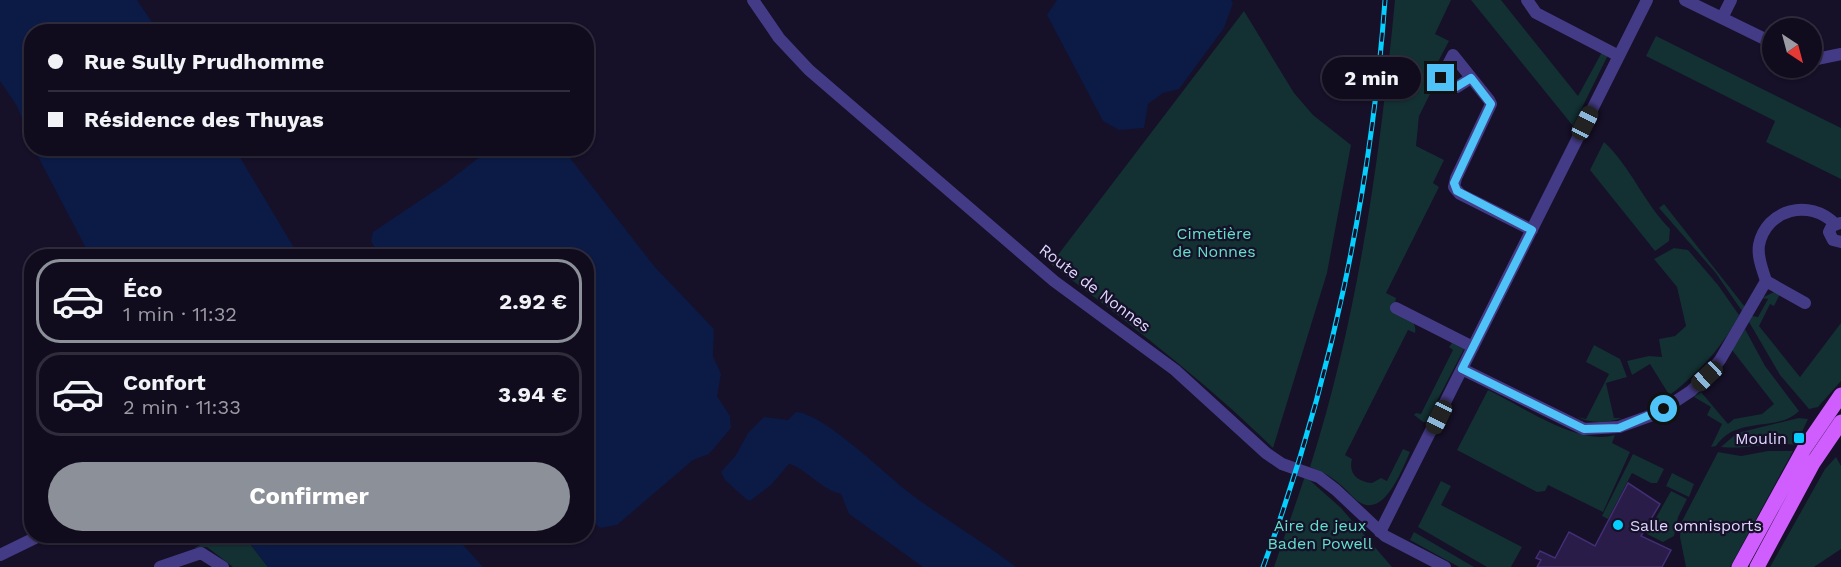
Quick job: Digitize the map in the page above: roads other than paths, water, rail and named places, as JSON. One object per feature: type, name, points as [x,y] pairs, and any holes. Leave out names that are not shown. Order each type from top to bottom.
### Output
[{"type":"main road","points":[[1739,567],[1804,449],[1841,395]]},
{"type":"main road","points":[[1757,567],[1813,463],[1841,422]]},
{"type":"street","name":"Route de Nonnes","points":[[753,0],[779,38],[809,70],[1054,281],[1175,370],[1266,453],[1282,464],[1312,474],[1328,483],[1380,532],[1444,567]]},
{"type":"street","points":[[1527,0],[1536,13],[1619,56]]},
{"type":"street","points":[[1380,532],[1647,0]]},
{"type":"street","points":[[1685,0],[1762,38]]},
{"type":"street","points":[[1722,18],[1731,0]]},
{"type":"street","points":[[1822,58],[1841,54]]},
{"type":"street","points":[[1471,78],[1491,104],[1456,178],[1454,187],[1460,194],[1532,230]]},
{"type":"street","points":[[1462,369],[1584,429],[1619,428],[1658,413],[1691,391],[1720,360],[1766,281],[1759,248],[1764,232],[1773,220],[1793,210],[1807,209],[1825,215],[1838,223],[1830,228],[1829,235],[1833,240],[1841,242]]},
{"type":"street","points":[[1766,281],[1805,303]]},
{"type":"street","points":[[1396,308],[1473,347]]},
{"type":"street","points":[[0,555],[25,543]]},
{"type":"street","points":[[160,567],[201,553],[223,567]]},
{"type":"water","points":[[0,0],[137,0],[153,24],[24,24],[24,124],[17,106],[0,81]]},
{"type":"water","points":[[1057,0],[1231,0],[1233,3],[1224,28],[1179,89],[1163,93],[1148,104],[1144,128],[1119,130],[1103,121],[1047,15]]},
{"type":"water","points":[[38,156],[239,156],[295,249],[86,249]]},
{"type":"water","points":[[481,156],[568,156],[654,266],[714,329],[713,356],[721,374],[717,396],[730,416],[731,428],[709,454],[693,460],[617,525],[600,528],[594,522],[594,249],[375,249],[371,241],[373,232],[446,183]]},
{"type":"water","points":[[796,412],[822,422],[907,491],[1016,567],[923,567],[849,514],[841,494],[826,488],[801,469],[789,464],[771,485],[750,501],[746,499],[725,480],[721,472],[736,455],[748,433],[764,417],[788,420]]},
{"type":"water","points":[[249,543],[461,543],[483,567],[268,567]]},
{"type":"railway","points":[[1263,567],[1308,429],[1344,288],[1369,144],[1385,0]]},
{"type":"place","name":"Moulin","points":[[1799,438]]},
{"type":"place","name":"Salle omnisports","points":[[1618,525]]},
{"type":"park label","name":"Cimetière de Nonnes","points":[[1214,242]]},
{"type":"park label","name":"Aire de jeux Baden Powell","points":[[1320,534]]}]
